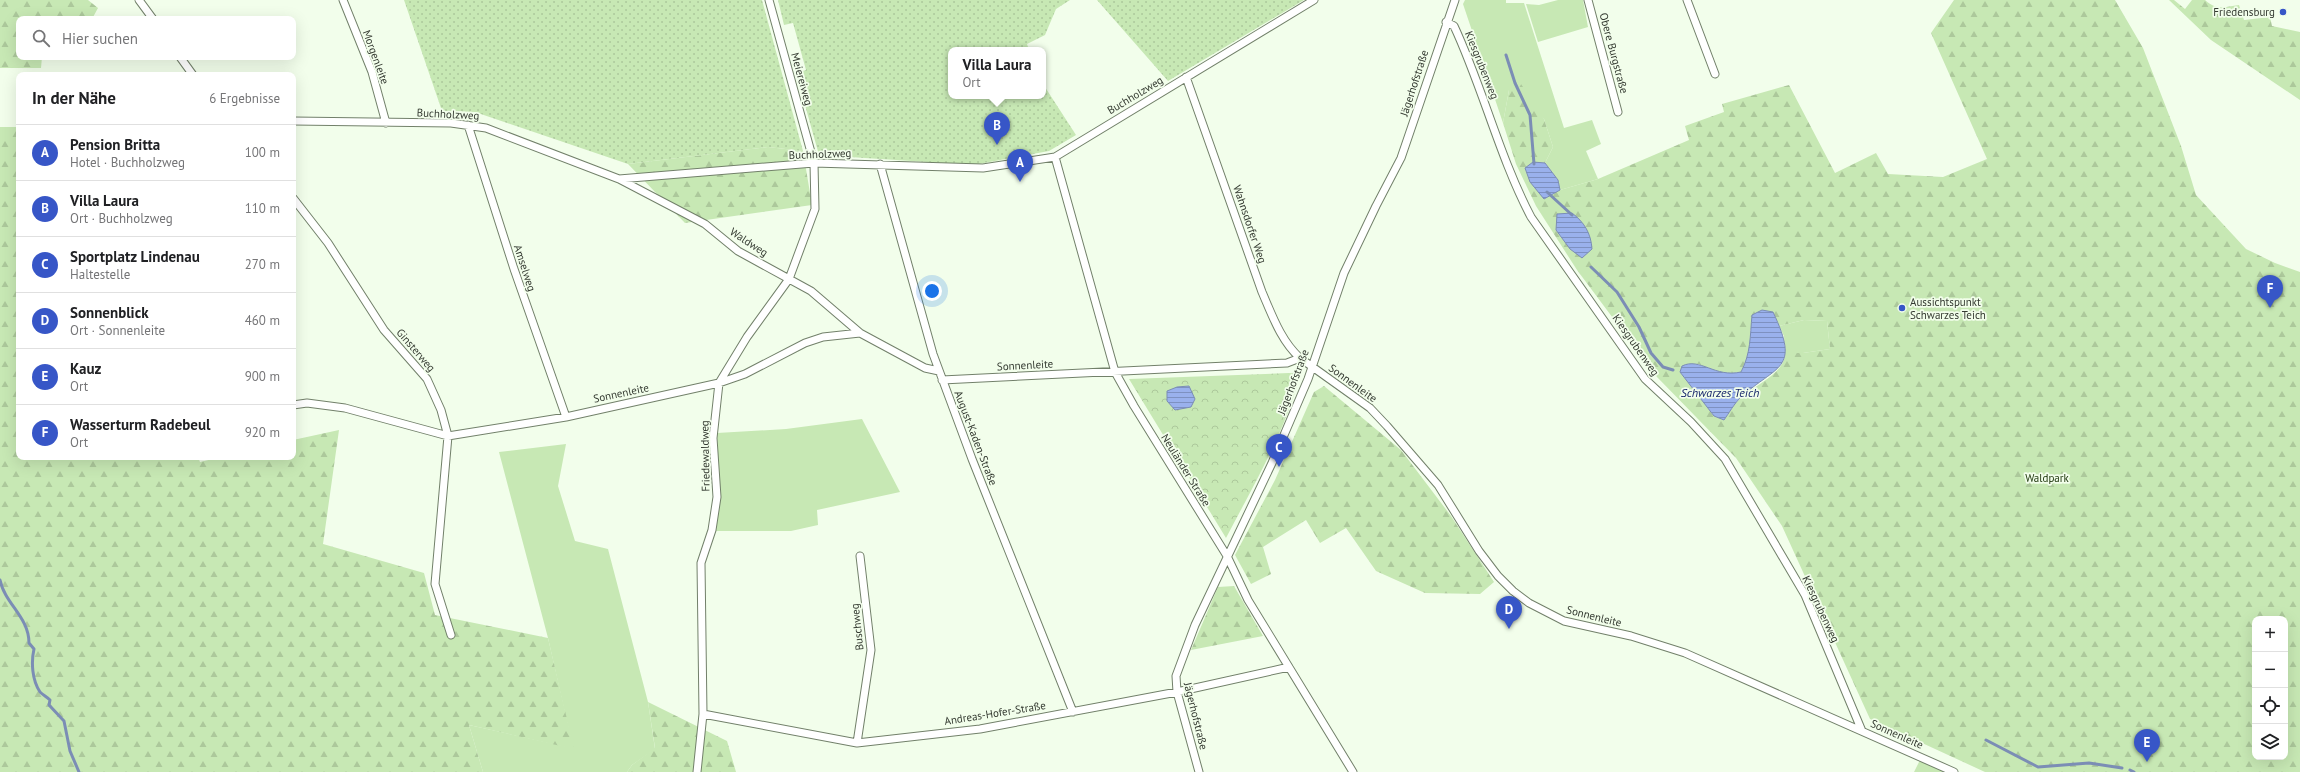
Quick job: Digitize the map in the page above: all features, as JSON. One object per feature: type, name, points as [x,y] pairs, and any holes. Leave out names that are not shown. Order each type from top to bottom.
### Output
[{"type":"street","points":[[139,0],[151,16]]},
{"type":"street","name":"Morgenleite","points":[[343,0],[372,72],[386,123]]},
{"type":"street","name":"Meiereiweg","points":[[769,0],[814,163]]},
{"type":"street","name":"Buchholzweg","points":[[296,121],[468,124],[486,128],[619,179],[814,163],[880,164],[968,169],[1055,157],[1314,0]]},
{"type":"street","name":"Jägerhofstraße","points":[[1199,772],[1178,692],[1176,676],[1195,625],[1272,463],[1308,379],[1311,366],[1344,273],[1401,158],[1446,22],[1455,0]]},
{"type":"street","name":"Obere Burgstraße","points":[[1588,0],[1618,112]]},
{"type":"street","points":[[1687,0],[1715,74]]},
{"type":"street","name":"Kiesgrubenweg","points":[[1446,22],[1454,26],[1472,64],[1517,190],[1531,217],[1645,379],[1691,422],[1726,459],[1805,595],[1862,731]]},
{"type":"street","points":[[182,60],[191,72]]},
{"type":"street","name":"Wahnsdorfer Weg","points":[[1186,77],[1262,292],[1281,333],[1300,358],[1311,366]]},
{"type":"street","name":"Amselweg","points":[[468,124],[514,269],[566,417]]},
{"type":"street","name":"Neuländer Straße","points":[[1055,157],[1116,372],[1134,406],[1227,556],[1248,600],[1353,772]]},
{"type":"street","name":"Friedewaldweg","points":[[697,772],[703,714],[701,563],[712,530],[717,497],[713,438],[720,383],[747,337],[789,279],[815,209],[814,163]]},
{"type":"street","name":"August-Kaden-Straße","points":[[880,164],[942,380],[1073,712]]},
{"type":"street","name":"Waldweg","points":[[619,179],[705,224],[738,251],[811,291],[860,333]]},
{"type":"street","name":"Ginsterweg","points":[[296,202],[328,243],[384,330],[427,378],[441,410],[448,436],[435,584],[451,635]]},
{"type":"street","points":[[860,333],[926,368],[939,371]]},
{"type":"street","name":"Sonnenleite","points":[[296,405],[307,403],[345,408],[448,436],[566,417],[720,383],[744,374],[805,343],[823,337],[860,333]]},
{"type":"street","name":"Sonnenleite","points":[[942,380],[1287,363],[1300,358]]},
{"type":"street","name":"Sonnenleite","points":[[1311,366],[1370,408],[1387,426],[1438,485],[1479,551],[1498,576],[1529,604],[1564,621],[1631,636],[1685,653],[1954,772]]},
{"type":"street","name":"Buschweg","points":[[857,743],[871,650],[860,556]]},
{"type":"street","name":"Andreas-Hofer-Straße","points":[[703,714],[857,743],[980,729],[1178,692],[1289,667]]},
{"type":"green space","points":[[0,0],[88,0],[98,8],[94,16],[16,16],[16,60],[42,60],[41,68],[0,68]]},
{"type":"green space","points":[[404,0],[762,0],[803,151],[768,147],[628,164],[475,112],[442,111]]},
{"type":"green space","points":[[778,0],[1070,0],[1056,9],[1045,35],[1027,44],[1028,47],[948,47],[948,99],[1046,99],[1046,89],[1076,135],[1049,151],[973,165],[819,155],[796,73],[806,70],[793,23],[784,25]]},
{"type":"green space","points":[[1097,0],[1304,0],[1168,81]]},
{"type":"green space","points":[[1465,0],[1506,0],[1506,3],[1524,3],[1564,128],[1592,120],[1601,144],[1586,151],[1598,179],[1560,190],[1558,180],[1545,163],[1553,147],[1544,119],[1509,90],[1503,123],[1463,4]]},
{"type":"green space","points":[[1558,0],[1583,0],[1588,27],[1538,42],[1526,4],[1539,5]]},
{"type":"green space","name":"Waldpark","points":[[1954,0],[2115,0],[2143,48],[2181,146],[2196,195],[2246,249],[2275,263],[2300,272],[2300,772],[1985,772],[1870,719],[1782,526],[1736,458],[1657,377],[1577,270],[1536,206],[1516,164],[1503,123],[1509,90],[1521,84],[1544,119],[1553,147],[1545,163],[1533,162],[1544,199],[1560,190],[1598,179],[1689,140],[1685,126],[1724,112],[1722,104],[1789,85],[1835,173],[1876,153],[1888,174],[1943,177],[1987,159],[1931,33]],"holes":[[[1773,312],[1779,326],[1804,320],[1827,321],[1830,349],[1803,353],[1785,353],[1784,360],[1775,373],[1738,400],[1724,420],[1714,416],[1680,372],[1699,364],[1719,372],[1741,372],[1746,361],[1750,341],[1750,330]]]},
{"type":"green space","points":[[2169,0],[2174,0],[2185,9],[2192,0],[2205,0],[2217,7],[2239,5],[2244,20],[2270,17],[2272,26],[2300,32],[2300,100],[2211,40]]},
{"type":"green space","points":[[0,127],[16,127],[16,460],[199,460],[200,462],[208,460],[296,460],[296,439],[339,430],[323,544],[424,573],[435,615],[548,638],[574,749],[469,725],[483,772],[0,772]]},
{"type":"green space","points":[[768,147],[803,151],[812,205],[685,223],[628,164]]},
{"type":"green space","points":[[1804,320],[1827,321],[1830,349],[1803,353],[1785,353],[1784,336],[1779,326]]},
{"type":"green space","points":[[1289,373],[1300,374],[1287,416],[1268,458],[1226,538],[1129,379]]},
{"type":"green space","points":[[1324,386],[1401,450],[1451,516],[1494,582],[1480,594],[1425,593],[1376,571],[1346,528],[1320,543],[1306,520],[1263,547],[1271,574],[1251,584],[1235,555],[1275,480],[1314,392]]},
{"type":"green space","points":[[862,419],[900,492],[817,510],[818,525],[791,531],[716,531],[720,497],[717,433],[786,429]]},
{"type":"green space","points":[[566,444],[558,486],[575,541],[608,549],[648,702],[655,749],[632,765],[627,772],[483,772],[469,725],[573,748],[548,638],[499,452]]},
{"type":"green space","points":[[1234,586],[1263,636],[1191,650],[1218,587]]},
{"type":"green space","points":[[648,702],[727,741],[736,772],[627,772],[632,765],[655,748]]},
{"type":"green space","points":[[1920,760],[1947,772],[1914,772]]},
{"type":"water","points":[[1533,162],[1545,163],[1558,180],[1560,190],[1544,199],[1530,182],[1525,168]]},
{"type":"water","points":[[1572,213],[1586,228],[1590,238],[1592,249],[1582,258],[1570,249],[1556,230],[1557,214]]},
{"type":"water","name":"Schwarzes Teich","points":[[1762,310],[1773,312],[1781,331],[1785,346],[1785,356],[1781,364],[1774,371],[1740,398],[1724,420],[1714,416],[1680,372],[1682,366],[1695,364],[1723,372],[1741,372],[1747,358],[1752,315]]},
{"type":"water","points":[[1189,386],[1195,399],[1191,407],[1175,410],[1167,401],[1167,391],[1177,387]]},
{"type":"waterway","points":[[1506,55],[1515,83],[1530,115],[1534,164]]},
{"type":"waterway","points":[[1547,192],[1572,215]]},
{"type":"waterway","points":[[1591,267],[1617,292],[1639,327],[1651,353],[1663,367],[1673,370]]},
{"type":"waterway","points":[[0,580],[3,589],[25,626],[29,643],[34,649],[33,671],[37,687],[40,692],[50,700],[49,705],[64,721],[70,751],[79,772]]},
{"type":"waterway","points":[[1986,740],[2038,767],[2089,763],[2122,768]]},
{"type":"waterway","points":[[2130,770],[2134,772]]},
{"type":"place","name":"Friedensburg","points":[[2283,12]]},
{"type":"place","name":"Villa Laura","points":[[997,145]]},
{"type":"place","name":"Pension Britta","points":[[1020,182]]},
{"type":"place","name":"Aussichtspunkt Schwarzes Teich","points":[[1902,308]]},
{"type":"place","name":"Wasserturm Radebeul","points":[[2270,308]]},
{"type":"place","name":"Sportplatz Lindenau","points":[[1279,467]]},
{"type":"place","name":"Sonnenblick","points":[[1509,629]]},
{"type":"place","name":"Kauz","points":[[2147,762]]}]
